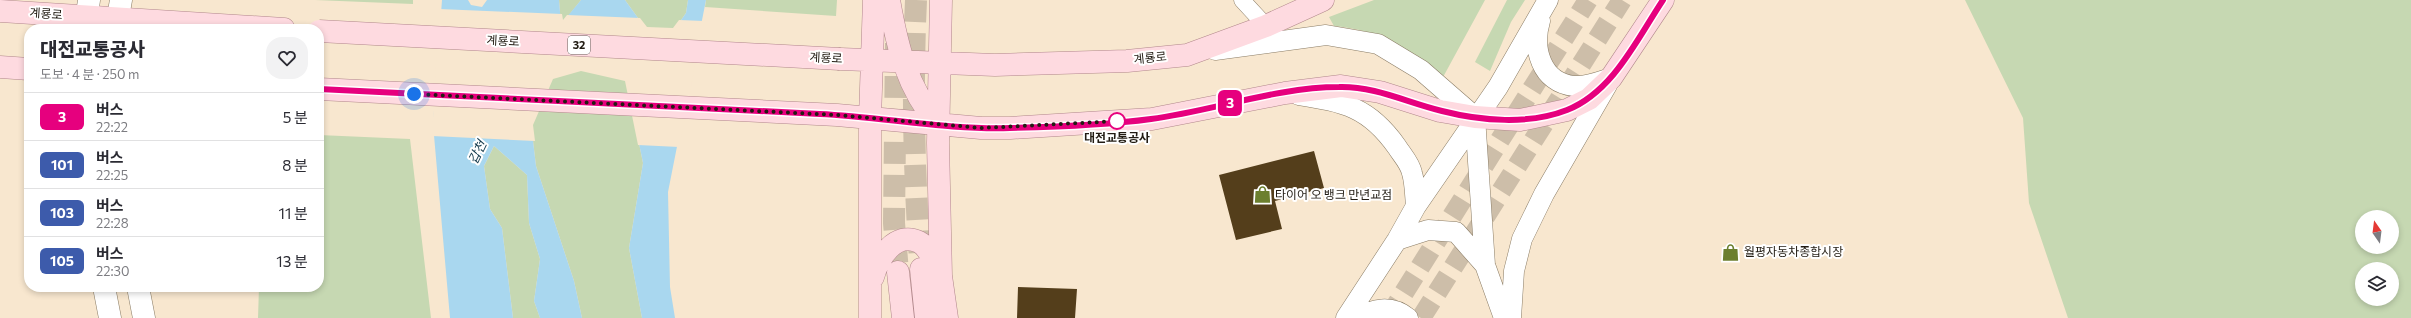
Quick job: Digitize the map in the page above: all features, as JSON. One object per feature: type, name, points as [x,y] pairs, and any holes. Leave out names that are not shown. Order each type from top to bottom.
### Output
[{"type":"main road","points":[[870,318],[870,118],[874,0]]},
{"type":"main road","points":[[890,0],[903,65],[922,102],[938,124]]},
{"type":"main road","points":[[926,318],[931,272],[938,124],[938,63],[941,0]]},
{"type":"main road","name":"계룡로","points":[[324,31],[840,59],[938,63],[1034,64],[1127,61],[1188,55],[1266,26],[1323,0]]},
{"type":"main road","points":[[324,89],[837,115],[938,124],[1010,128],[1152,119],[1285,93],[1341,86],[1380,92],[1440,111],[1475,117],[1520,120],[1567,110],[1589,99],[1663,0]]},
{"type":"main road","name":"계룡로","points":[[0,11],[118,16],[210,24]]},
{"type":"main road","points":[[0,67],[24,69]]},
{"type":"main road","points":[[870,291],[877,263],[885,250],[904,239],[919,242],[931,255],[931,272],[947,318]]},
{"type":"main road","points":[[898,272],[903,318]]},
{"type":"main road","points":[[105,292],[110,318]]},
{"type":"main road","points":[[139,292],[144,318]]},
{"type":"street","points":[[1242,0],[1266,26]]},
{"type":"street","points":[[1547,1],[1536,42],[1537,52],[1543,67],[1562,83],[1574,86],[1602,81]]},
{"type":"street","points":[[1346,318],[1397,240],[1416,206],[1475,117],[1498,87],[1547,1]]},
{"type":"street","points":[[1188,55],[1326,35],[1378,44],[1421,70],[1475,117],[1485,265],[1504,318]]},
{"type":"street","points":[[1511,318],[1514,271],[1522,239],[1544,194],[1578,138],[1602,81]]},
{"type":"street","points":[[1285,93],[1336,101],[1367,113],[1391,139],[1406,160],[1412,173],[1416,206]]},
{"type":"street","points":[[1397,240],[1428,230],[1456,232],[1485,265]]},
{"type":"street","points":[[1355,318],[1380,308],[1393,310],[1408,318]]},
{"type":"green space","points":[[315,0],[413,0],[413,4]]},
{"type":"green space","points":[[559,0],[581,0],[561,25]]},
{"type":"green space","points":[[625,0],[688,0],[686,13],[674,30],[646,29]]},
{"type":"green space","points":[[706,0],[837,0],[836,16],[705,7]]},
{"type":"green space","points":[[1374,0],[1485,0],[1442,79],[1417,58],[1393,43],[1367,32],[1334,26],[1329,17]]},
{"type":"green space","points":[[1507,0],[1525,0],[1511,22],[1490,71],[1475,62]]},
{"type":"green space","points":[[1965,0],[2411,0],[2411,318],[2068,318],[2029,203],[2023,118]]},
{"type":"green space","points":[[581,69],[626,79],[643,163],[629,248],[642,318],[582,318],[574,281],[536,166],[531,124],[552,77]]},
{"type":"green space","points":[[324,135],[410,139],[431,318],[258,318],[259,292],[324,292]]},
{"type":"green space","points":[[494,146],[527,175],[529,223],[540,259],[534,301],[540,318],[513,318],[502,228],[490,209],[484,166]]},
{"type":"water","name":"갑천","points":[[442,0],[468,0],[471,5],[482,7],[487,0],[559,0],[561,24],[581,0],[625,0],[646,29],[674,30],[686,13],[688,0],[706,0],[668,192],[670,287],[675,318],[642,318],[629,248],[643,163],[626,80],[581,69],[552,77],[531,124],[536,166],[574,281],[582,318],[540,318],[534,301],[540,259],[529,223],[527,175],[494,146],[484,166],[490,209],[502,228],[513,318],[450,318],[433,124]]},
{"type":"pier","points":[[439,9],[562,14],[563,20],[567,15],[640,18],[647,27],[673,28],[679,20],[704,21],[679,147],[638,145],[625,81],[581,71],[553,79],[533,125],[535,141],[432,136]]},
{"type":"building","name":"타이어 오 뱅크 만년교점","points":[[1314,151],[1324,188],[1275,201],[1282,229],[1236,240],[1219,175]]},
{"type":"building","points":[[1018,287],[1077,289],[1075,318],[1017,318]]},
{"type":"tunnel","points":[[916,0],[914,130],[920,260]]},
{"type":"tunnel","points":[[1388,318],[1588,0]]},
{"type":"tunnel","points":[[1421,318],[1622,0]]},
{"type":"tunnel","points":[[896,43],[894,223],[898,272]]},
{"type":"bus line","name":"3","points":[[324,89],[837,115],[981,128],[1010,128],[1152,119],[1211,106],[1285,93],[1341,86],[1380,92],[1440,111],[1475,117],[1520,120],[1544,117],[1567,110],[1589,99],[1611,78],[1663,0]]},
{"type":"place","name":"대전교통공사","points":[[1117,121]]},
{"type":"place","name":"타이어 오 뱅크 만년교점","points":[[1262,195]]},
{"type":"place","name":"월평자동차종합시장","points":[[1731,252]]},
{"type":"route","points":[[414,94],[837,115],[981,128],[1010,128],[1120,121],[1117,121]]}]
